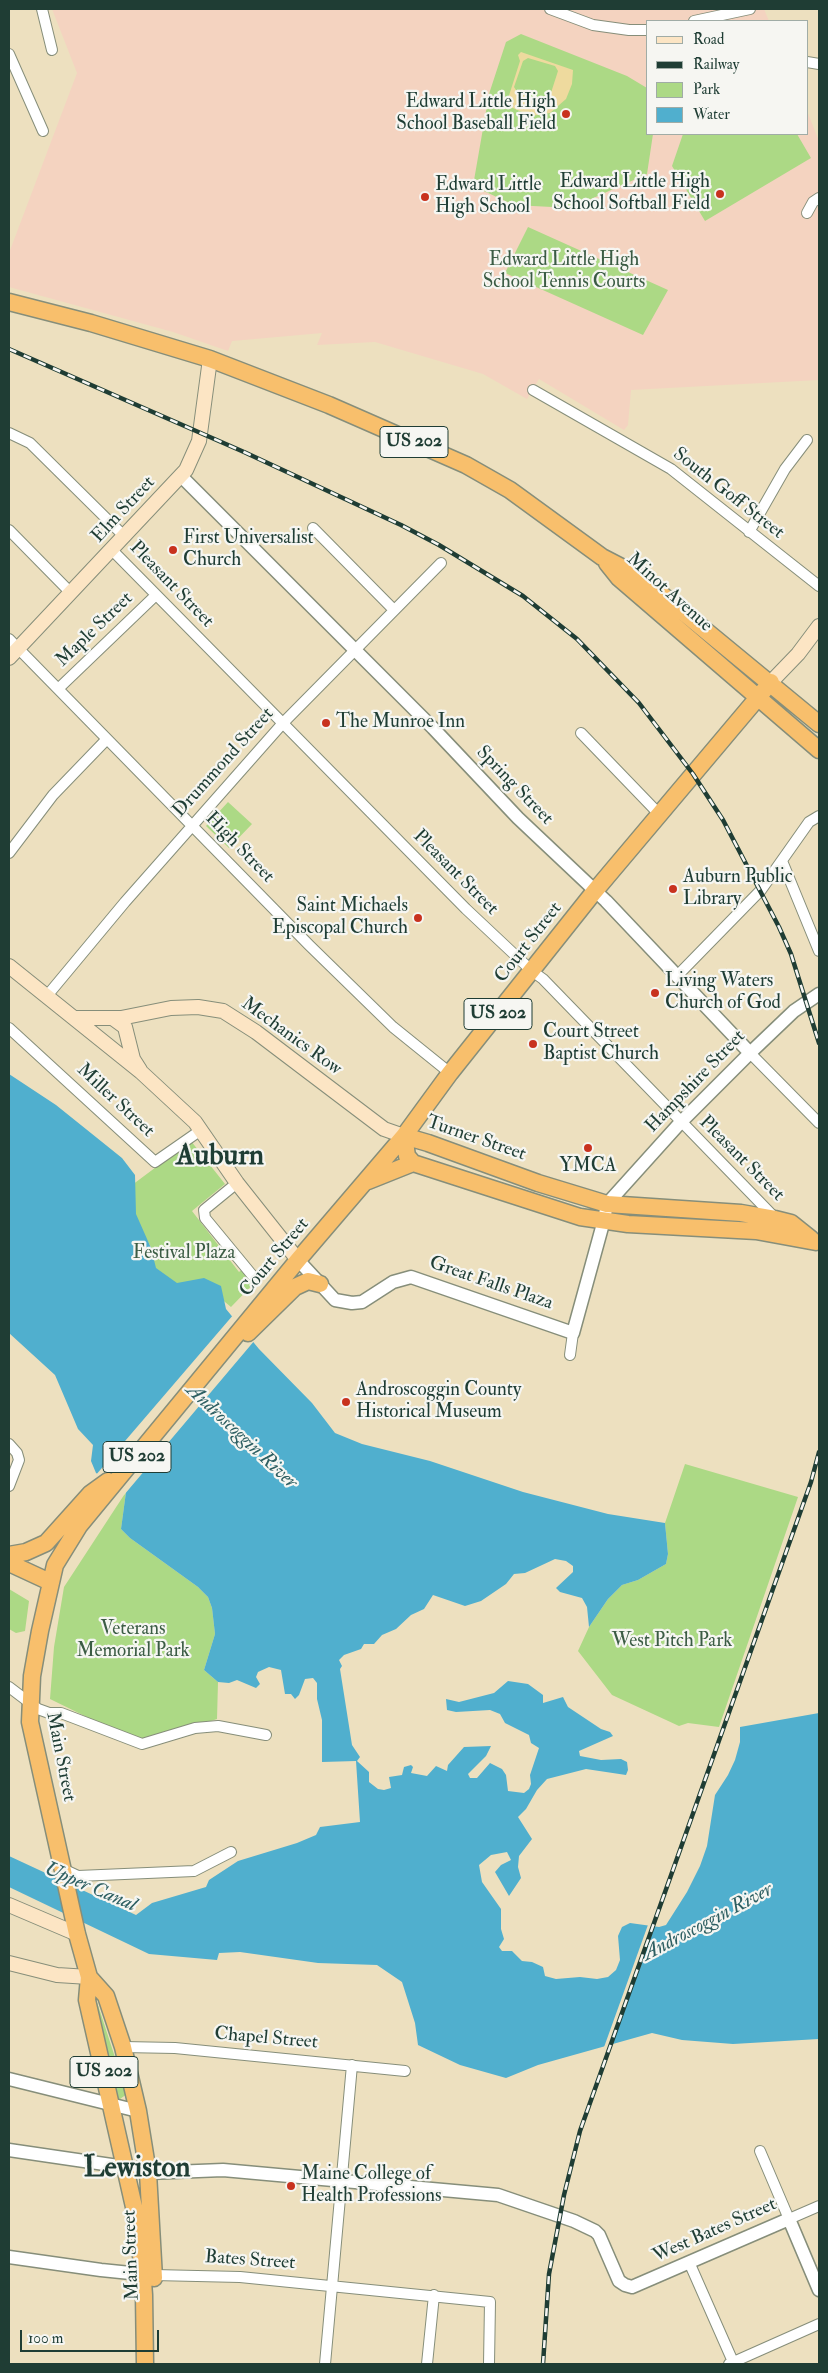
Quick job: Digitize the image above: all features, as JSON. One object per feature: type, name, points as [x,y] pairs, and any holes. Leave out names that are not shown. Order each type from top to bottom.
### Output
[{"type":"highway","name":"US 202","points":[[9,302],[91,323],[210,359],[329,405],[466,465],[510,490],[602,557]]},
{"type":"highway","name":"Minot Avenue","points":[[602,557],[631,572],[660,593],[771,682],[819,724]]},
{"type":"highway","name":"Minot Avenue","points":[[602,557],[619,578],[819,750]]},
{"type":"highway","name":"Court Street","points":[[180,1405],[226,1350],[261,1315],[298,1260],[404,1136],[450,1073],[594,892],[771,682]]},
{"type":"highway","name":"Turner Street","points":[[404,1136],[538,1183],[607,1204],[741,1213],[775,1219],[790,1223],[818,1243],[756,1231],[628,1224],[580,1217],[413,1163],[407,1156],[404,1136]]},
{"type":"highway","points":[[364,1183],[413,1163]]},
{"type":"highway","points":[[261,1315],[295,1287],[308,1281],[320,1284]]},
{"type":"highway","name":"Main Street","points":[[156,2364],[148,2275],[87,2000],[89,1977],[33,1739],[30,1702],[40,1631],[50,1582],[60,1555],[90,1504],[125,1471],[180,1405]]},
{"type":"highway","points":[[9,1554],[26,1552],[46,1543],[90,1504]]},
{"type":"highway","points":[[9,1563],[50,1582]]},
{"type":"highway","name":"Main Street","points":[[89,1977],[106,1996],[123,2047],[138,2111],[148,2174],[148,2275],[145,2364]]},
{"type":"main road","name":"Elm Street","points":[[12,648],[71,593],[125,537],[181,476],[192,461],[199,441],[210,359]]},
{"type":"main road","name":"Court Street","points":[[771,682],[798,654],[819,626]]},
{"type":"main road","points":[[9,966],[141,1072],[201,1130],[237,1183],[298,1260]]},
{"type":"main road","name":"Mechanics Row","points":[[114,1019],[170,1008],[198,1007],[223,1011],[256,1032],[384,1129],[404,1136]]},
{"type":"main road","points":[[76,1018],[114,1019],[125,1027],[133,1059],[141,1072]]},
{"type":"main road","points":[[100,1039],[114,1019]]},
{"type":"main road","points":[[9,1905],[76,1927]]},
{"type":"main road","points":[[9,1963],[57,1975],[89,1977]]},
{"type":"street","points":[[42,9],[52,50]]},
{"type":"street","points":[[550,9],[593,25],[629,30],[646,30]]},
{"type":"street","points":[[698,20],[748,9]]},
{"type":"street","points":[[9,54],[43,131]]},
{"type":"street","points":[[807,213],[813,202],[819,198]]},
{"type":"street","name":"South Goff Street","points":[[533,390],[672,469],[819,586]]},
{"type":"street","points":[[9,433],[30,443],[125,537]]},
{"type":"street","points":[[749,532],[785,469],[806,440]]},
{"type":"street","name":"Spring Street","points":[[181,476],[496,792],[518,818],[594,892],[606,901],[819,1123]]},
{"type":"street","points":[[313,528],[394,610]]},
{"type":"street","points":[[9,530],[71,593]]},
{"type":"street","name":"Pleasant Street","points":[[112,550],[466,909],[532,971],[544,979],[680,1123],[775,1219]]},
{"type":"street","name":"Drummond Street","points":[[46,997],[192,824],[282,723],[441,564]]},
{"type":"street","name":"Maple Street","points":[[58,689],[156,595]]},
{"type":"street","name":"High Street","points":[[12,648],[58,689],[393,1027],[450,1073]]},
{"type":"street","points":[[581,733],[660,814]]},
{"type":"street","points":[[9,853],[53,795],[107,739]]},
{"type":"street","points":[[677,976],[761,890],[809,822],[819,816]]},
{"type":"street","points":[[782,861],[819,951]]},
{"type":"street","name":"Hampshire Street","points":[[607,1204],[680,1123],[750,1053],[794,1011],[819,994]]},
{"type":"street","name":"Miller Street","points":[[9,1028],[155,1162],[201,1130]]},
{"type":"street","points":[[237,1183],[204,1210],[205,1218],[252,1274]]},
{"type":"street","name":"Great Falls Plaza","points":[[570,1355],[573,1333],[607,1204]]},
{"type":"street","points":[[298,1260],[315,1267],[341,1295],[343,1302],[335,1300],[298,1260]]},
{"type":"street","name":"Great Falls Plaza","points":[[343,1302],[362,1302],[393,1282],[411,1277],[573,1333]]},
{"type":"street","points":[[9,1444],[17,1453],[19,1460],[9,1486]]},
{"type":"street","points":[[9,1687],[44,1712],[61,1713],[142,1744],[194,1728],[218,1726],[266,1735]]},
{"type":"street","points":[[64,1873],[78,1876],[194,1871],[231,1852]]},
{"type":"street","name":"Chapel Street","points":[[123,2047],[175,2048],[352,2064],[405,2071]]},
{"type":"street","points":[[324,2364],[352,2064]]},
{"type":"street","points":[[9,2079],[138,2111]]},
{"type":"street","points":[[9,2150],[125,2167],[148,2174],[223,2170],[341,2180]]},
{"type":"street","points":[[760,2151],[819,2290]]},
{"type":"street","name":"West Bates Street","points":[[341,2180],[488,2193],[574,2220],[599,2235],[618,2278],[625,2286],[640,2285],[819,2206]]},
{"type":"street","name":"Bates Street","points":[[9,2256],[148,2275],[240,2277],[490,2302],[489,2364]]},
{"type":"street","points":[[689,2262],[731,2364],[819,2324]]},
{"type":"street","points":[[427,2364],[434,2295]]},
{"type":"shaded area","name":"Edward Little High School","points":[[52,9],[764,9],[769,20],[646,20],[646,135],[808,135],[808,114],[819,141],[819,380],[631,390],[628,425],[624,430],[539,379],[527,399],[483,374],[375,342],[317,345],[322,333],[232,341],[228,351],[173,332],[9,287],[9,253],[77,73]]},
{"type":"green space","name":"Edward Little High School Baseball Field","points":[[521,34],[627,76],[646,87],[646,135],[653,135],[647,174],[571,208],[514,205],[473,186],[489,94],[506,42]]},
{"type":"green space","name":"Edward Little High School Softball Field","points":[[683,135],[798,135],[811,158],[705,221],[672,166]]},
{"type":"green space","name":"Edward Little High School Tennis Courts","points":[[528,227],[668,290],[643,335],[505,273]]},
{"type":"green space","points":[[228,802],[252,824],[229,848],[206,826]]},
{"type":"green space","name":"Festival Plaza","points":[[191,1141],[225,1184],[192,1211],[239,1272],[247,1265],[258,1279],[231,1307],[219,1297],[163,1286],[152,1261],[151,1247],[145,1237],[138,1234],[128,1188]]},
{"type":"green space","name":"West Pitch Park","points":[[685,1464],[798,1497],[719,1727],[688,1723],[679,1726],[612,1695],[578,1651],[589,1627],[608,1599],[622,1585],[638,1580],[666,1564],[668,1554],[665,1523]]},
{"type":"green space","name":"Veterans Memorial Park","points":[[126,1492],[121,1529],[130,1538],[198,1587],[208,1597],[212,1608],[215,1634],[204,1670],[218,1682],[217,1719],[142,1744],[50,1699],[54,1647],[64,1587]]},
{"type":"green space","points":[[9,1589],[29,1601],[25,1631],[16,1633],[9,1629]]},
{"type":"green space","points":[[94,1993],[127,2094],[120,2099],[117,2098]]},
{"type":"sand","points":[[521,52],[573,70],[572,84],[566,99],[550,113],[531,116],[506,105],[520,61],[518,55]],"holes":[[[528,58],[555,66],[558,71],[549,99],[544,101],[518,93],[514,87],[523,61]]]},
{"type":"water","name":"Androscoggin River","points":[[9,1074],[56,1105],[122,1158],[135,1175],[136,1214],[151,1248],[156,1268],[177,1283],[204,1278],[221,1286],[226,1309],[259,1349],[312,1403],[335,1433],[362,1444],[430,1461],[523,1492],[608,1514],[665,1523],[668,1554],[666,1564],[638,1580],[622,1585],[608,1599],[589,1627],[587,1607],[582,1598],[560,1592],[556,1588],[573,1572],[573,1566],[566,1561],[555,1559],[525,1573],[514,1574],[506,1584],[481,1601],[465,1606],[433,1595],[424,1609],[411,1615],[396,1629],[382,1635],[374,1644],[364,1644],[361,1649],[344,1655],[339,1660],[342,1666],[340,1669],[352,1745],[360,1757],[357,1761],[369,1772],[369,1782],[378,1789],[384,1790],[391,1788],[389,1777],[402,1775],[404,1767],[411,1765],[413,1767],[411,1773],[427,1776],[436,1766],[447,1771],[448,1765],[464,1747],[491,1746],[486,1756],[468,1774],[470,1778],[477,1778],[490,1763],[502,1769],[506,1775],[508,1791],[524,1793],[531,1784],[530,1775],[539,1748],[531,1743],[529,1735],[505,1723],[500,1714],[490,1710],[456,1712],[447,1710],[446,1699],[459,1702],[494,1693],[508,1681],[528,1684],[543,1695],[543,1703],[563,1697],[568,1707],[601,1729],[610,1732],[613,1736],[579,1751],[580,1756],[601,1760],[621,1759],[627,1762],[628,1770],[626,1775],[586,1769],[547,1779],[537,1790],[526,1809],[518,1817],[532,1839],[519,1856],[518,1867],[521,1878],[509,1896],[495,1872],[501,1865],[511,1860],[507,1852],[491,1855],[479,1865],[482,1882],[501,1909],[501,1929],[504,1939],[499,1947],[502,1951],[512,1951],[522,1961],[532,1962],[543,1967],[545,1976],[556,1979],[580,1977],[597,1979],[608,1977],[616,1970],[620,1960],[618,1936],[622,1927],[630,1923],[659,1927],[666,1925],[687,1892],[700,1866],[707,1846],[715,1795],[735,1760],[740,1742],[740,1727],[819,1713],[819,2039],[733,2044],[682,2040],[652,2033],[538,2065],[506,2078],[460,2065],[418,2045],[415,2023],[402,1982],[377,1965],[318,1963],[240,1952],[219,1953],[217,1960],[149,1954],[9,1887],[9,1856],[136,1915],[152,1903],[206,1887],[209,1880],[238,1861],[297,1843],[316,1835],[320,1827],[360,1822],[356,1761],[322,1762],[322,1720],[317,1699],[317,1683],[313,1678],[305,1679],[299,1695],[295,1699],[291,1694],[285,1694],[281,1670],[269,1667],[258,1672],[256,1677],[260,1684],[256,1688],[237,1680],[229,1683],[218,1682],[204,1670],[215,1634],[212,1608],[208,1597],[198,1587],[130,1538],[121,1529],[126,1492],[96,1473],[91,1461],[93,1445],[78,1429],[55,1375],[9,1333]]},
{"type":"pier","points":[[234,1314],[255,1340],[124,1495],[95,1476]]},
{"type":"pier","points":[[649,1922],[656,1923],[611,2048],[603,2050]]},
{"type":"railway","points":[[9,349],[244,452],[401,525],[439,545],[523,596],[577,639],[639,703],[693,774],[723,820],[779,927],[791,954],[819,1043]]},
{"type":"railway","points":[[543,2364],[549,2274],[564,2195],[580,2131],[811,1482],[819,1452]]},
{"type":"place","name":"Edward Little High School Baseball Field","points":[[566,114]]},
{"type":"place","name":"Edward Little High School Softball Field","points":[[720,194]]},
{"type":"place","name":"Edward Little High School","points":[[425,197]]},
{"type":"place","name":"First Universalist Church","points":[[173,550]]},
{"type":"place","name":"The Munroe Inn","points":[[326,723]]},
{"type":"place","name":"Auburn Public Library","points":[[673,889]]},
{"type":"place","name":"Saint Michaels Episcopal Church","points":[[418,918]]},
{"type":"place","name":"Living Waters Church of God","points":[[655,993]]},
{"type":"place","name":"Court Street Baptist Church","points":[[533,1044]]},
{"type":"place","name":"YMCA","points":[[588,1148]]},
{"type":"place","name":"Androscoggin County Historical Museum","points":[[346,1402]]},
{"type":"place","name":"Maine College of Health Professions","points":[[291,2186]]},
{"type":"district","name":"Auburn","points":[[220,1158]]},
{"type":"district","name":"Lewiston","points":[[137,2170]]},
{"type":"water label","name":"Upper Canal","points":[[90,1888]]}]
